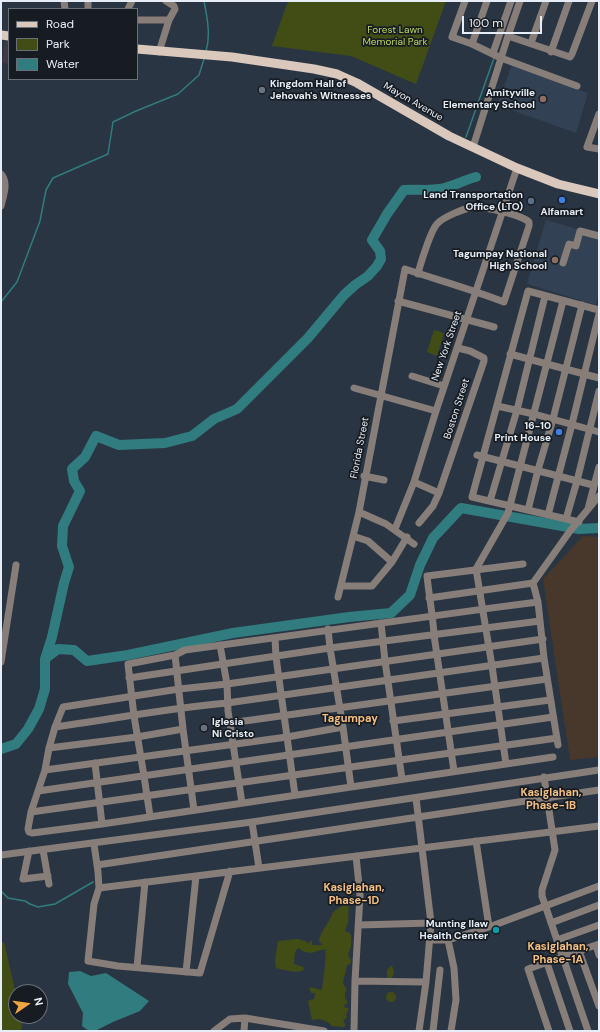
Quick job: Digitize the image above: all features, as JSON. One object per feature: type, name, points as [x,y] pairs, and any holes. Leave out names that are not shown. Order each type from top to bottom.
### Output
[{"type":"main road","name":"Mayon Avenue","points":[[138,49],[159,52],[232,56],[314,69],[334,74],[357,83],[449,136],[517,168],[558,184],[599,194]]},
{"type":"street","points":[[159,52],[169,20],[175,9],[174,6],[166,1]]},
{"type":"street","points":[[465,1],[452,37],[472,44],[501,58],[577,86]]},
{"type":"street","points":[[472,44],[487,1]]},
{"type":"street","points":[[493,53],[511,1]]},
{"type":"street","points":[[473,148],[520,1]]},
{"type":"street","points":[[531,43],[546,1]]},
{"type":"street","points":[[551,52],[569,1]]},
{"type":"street","points":[[508,36],[531,43],[567,58],[572,56],[592,1]]},
{"type":"street","points":[[138,20],[169,20]]},
{"type":"street","points":[[599,114],[587,147],[599,150]]},
{"type":"street","name":"New York Street","points":[[395,529],[414,482],[436,410],[517,168]]},
{"type":"street","points":[[1,174],[5,179],[5,186],[1,206]]},
{"type":"street","points":[[473,207],[503,211],[527,220],[530,224],[504,302],[476,291],[418,274],[422,257],[436,225],[449,216],[473,207]]},
{"type":"street","points":[[563,263],[568,244],[576,246],[580,231],[599,236]]},
{"type":"street","name":"Florida Street","points":[[338,597],[358,512],[405,269],[418,274]]},
{"type":"street","points":[[574,526],[566,518],[528,510],[508,512],[490,501],[472,496],[480,456],[497,406],[528,291],[599,310]]},
{"type":"street","points":[[490,501],[516,410],[545,296]]},
{"type":"street","points":[[398,301],[494,327]]},
{"type":"street","points":[[506,764],[476,569],[508,512],[563,301]]},
{"type":"street","points":[[528,510],[538,470],[554,419],[582,305]]},
{"type":"street","points":[[548,514],[585,374],[599,314]]},
{"type":"street","name":"Boston Street","points":[[419,523],[434,506],[440,493],[484,360],[478,354],[458,348]]},
{"type":"street","points":[[510,354],[599,378]]},
{"type":"street","points":[[412,376],[444,386]]},
{"type":"street","points":[[354,388],[436,410]]},
{"type":"street","points":[[566,518],[599,391]]},
{"type":"street","points":[[497,406],[554,419],[599,432]]},
{"type":"street","points":[[480,456],[593,485]]},
{"type":"street","points":[[587,512],[599,467]]},
{"type":"street","points":[[364,476],[384,480]]},
{"type":"street","points":[[414,482],[440,493]]},
{"type":"street","points":[[429,598],[533,583],[574,526],[599,496]]},
{"type":"street","points":[[358,512],[395,529],[414,544]]},
{"type":"street","points":[[353,536],[368,541],[392,562]]},
{"type":"street","points":[[341,586],[372,586],[392,562],[407,537]]},
{"type":"street","points":[[454,772],[439,673],[427,576],[523,564]]},
{"type":"street","points":[[1,662],[16,565]]},
{"type":"street","points":[[32,812],[451,752],[503,745],[557,741],[544,658],[538,602],[533,583]]},
{"type":"street","points":[[150,816],[137,737],[128,664],[175,655],[185,650],[275,638],[328,629],[538,602]]},
{"type":"street","points":[[129,678],[330,648],[434,636],[540,621]]},
{"type":"street","points":[[381,623],[382,642],[395,740],[402,779]]},
{"type":"street","points":[[328,629],[351,787]]},
{"type":"street","points":[[275,638],[276,657],[295,795]]},
{"type":"street","points":[[543,639],[227,684],[179,689],[63,707],[55,727],[45,770],[28,829],[31,833],[102,824],[553,757]]},
{"type":"street","points":[[220,645],[227,684],[227,703],[242,803]]},
{"type":"street","points":[[175,655],[185,750],[194,810]]},
{"type":"street","points":[[55,727],[134,716],[180,707],[227,703],[281,694],[336,688],[544,658]]},
{"type":"street","points":[[230,724],[339,707],[547,679]]},
{"type":"street","points":[[393,721],[550,700]]},
{"type":"street","points":[[38,791],[553,717]]},
{"type":"street","points":[[45,770],[287,737],[343,727]]},
{"type":"street","points":[[49,748],[137,737],[183,729]]},
{"type":"street","points":[[95,763],[102,824]]},
{"type":"street","points":[[1,855],[94,844],[252,822],[416,798],[544,777],[599,770]]},
{"type":"street","points":[[544,777],[554,831],[555,850],[542,893],[556,940],[588,1031]]},
{"type":"street","points":[[98,864],[599,790]]},
{"type":"street","points":[[416,798],[417,817],[431,923],[426,982],[418,1031]]},
{"type":"street","points":[[252,822],[259,868]]},
{"type":"street","points":[[99,888],[599,826]]},
{"type":"street","points":[[476,841],[489,927]]},
{"type":"street","points":[[94,844],[98,864],[99,888],[94,904],[88,961],[186,972],[201,972],[230,871]]},
{"type":"street","points":[[29,851],[23,879],[48,880],[43,850]]},
{"type":"street","points":[[354,1031],[355,981],[360,895],[356,856]]},
{"type":"street","points":[[186,972],[196,876]]},
{"type":"street","points":[[137,967],[145,882]]},
{"type":"street","points":[[430,940],[448,940],[489,927],[599,886]]},
{"type":"street","points":[[551,923],[599,905]]},
{"type":"street","points":[[359,925],[431,923]]},
{"type":"street","points":[[556,940],[599,925]]},
{"type":"street","points":[[448,940],[454,968],[456,1000],[451,1031]]},
{"type":"street","points":[[550,1031],[528,969],[597,945],[599,955]]},
{"type":"street","points":[[579,951],[599,1006]]},
{"type":"street","points":[[547,963],[570,1031]]},
{"type":"street","points":[[433,1031],[440,970]]},
{"type":"street","points":[[355,981],[426,982]]},
{"type":"street","points":[[214,1031],[230,1018],[245,1018],[298,1029],[324,1031]]},
{"type":"street","points":[[244,1031],[245,1018]]},
{"type":"shaded area","points":[[5,38],[8,38],[8,64],[2,62]]},
{"type":"shaded area","name":"Amityville Elementary School","points":[[512,65],[588,93],[576,133],[497,105]]},
{"type":"shaded area","name":"Tagumpay National High School","points":[[546,220],[584,231],[599,239],[599,291],[596,305],[527,284]]},
{"type":"shaded area","points":[[583,536],[599,537],[599,757],[570,760],[543,579]]},
{"type":"green space","name":"Forest Lawn Memorial Park","points":[[288,1],[446,1],[416,84],[351,56],[272,46]]},
{"type":"green space","points":[[434,330],[444,333],[437,356],[427,352]]},
{"type":"green space","points":[[347,902],[349,903],[348,923],[345,931],[350,933],[351,936],[351,946],[348,954],[351,961],[350,964],[347,965],[343,983],[347,990],[345,992],[345,998],[347,1004],[343,1005],[346,1008],[349,1008],[346,1015],[347,1017],[343,1021],[346,1025],[344,1027],[332,1026],[323,1020],[312,1020],[308,1001],[314,999],[315,993],[311,993],[309,987],[322,990],[325,949],[311,953],[305,952],[298,948],[295,952],[294,964],[303,967],[304,970],[297,972],[276,968],[275,960],[278,941],[297,939],[306,941],[307,944],[312,940],[312,945],[322,945],[319,942],[320,938],[333,912]]},
{"type":"green space","points":[[4,942],[14,984],[8,984],[8,1024],[21,1024],[22,1028],[20,1031],[1,1031],[1,943]]},
{"type":"green space","points":[[392,965],[394,973],[391,979],[387,977],[387,970]]},
{"type":"green space","points":[[391,992],[396,997],[391,1002],[386,997]]},
{"type":"water","points":[[80,971],[91,976],[106,973],[149,1001],[140,1011],[95,1031],[89,1031],[82,1026],[83,1013],[68,984],[69,972]]},
{"type":"waterway","points":[[204,1],[208,32],[206,51]]},
{"type":"waterway","points":[[466,137],[494,58]]},
{"type":"waterway","points":[[1,302],[17,282],[40,221],[46,190],[53,178],[108,154],[113,122],[178,94],[199,75],[204,59]]},
{"type":"waterway","points":[[1,749],[16,744],[28,729],[39,709],[45,689],[45,659],[52,637],[69,567],[62,546],[63,526],[80,491],[74,481],[72,469],[85,457],[96,436],[119,445],[165,443],[192,436],[214,419],[237,409],[308,338],[344,295],[368,276],[377,266],[381,259],[380,251],[372,240],[387,214],[404,190],[439,189],[476,177]]},
{"type":"waterway","points":[[46,658],[58,649],[74,650],[87,661],[128,655],[233,633],[349,617],[391,613],[410,595],[420,565],[433,538],[461,508],[579,529],[599,528]]},
{"type":"waterway","points":[[1,891],[8,898],[25,901],[38,907],[55,904],[93,882]]},
{"type":"place","name":"Kingdom Hall of Jehovah's Witnesses","points":[[262,90]]},
{"type":"place","name":"Amityville Elementary School","points":[[543,99]]},
{"type":"place","name":"Alfamart","points":[[562,200]]},
{"type":"place","name":"Land Transportation Office (LTO)","points":[[531,201]]},
{"type":"place","name":"Tagumpay National High School","points":[[555,260]]},
{"type":"place","name":"16-10 Print House","points":[[559,432]]},
{"type":"place","name":"Iglesia Ni Cristo","points":[[204,728]]},
{"type":"place","name":"Munting Ilaw Health Center","points":[[496,930]]},
{"type":"district","name":"Tagumpay","points":[[350,719]]},
{"type":"district","name":"Kasiglahan, Phase-1B","points":[[551,799]]},
{"type":"district","name":"Kasiglahan, Phase-1D","points":[[354,894]]},
{"type":"district","name":"Kasiglahan, Phase-1A","points":[[558,953]]}]
